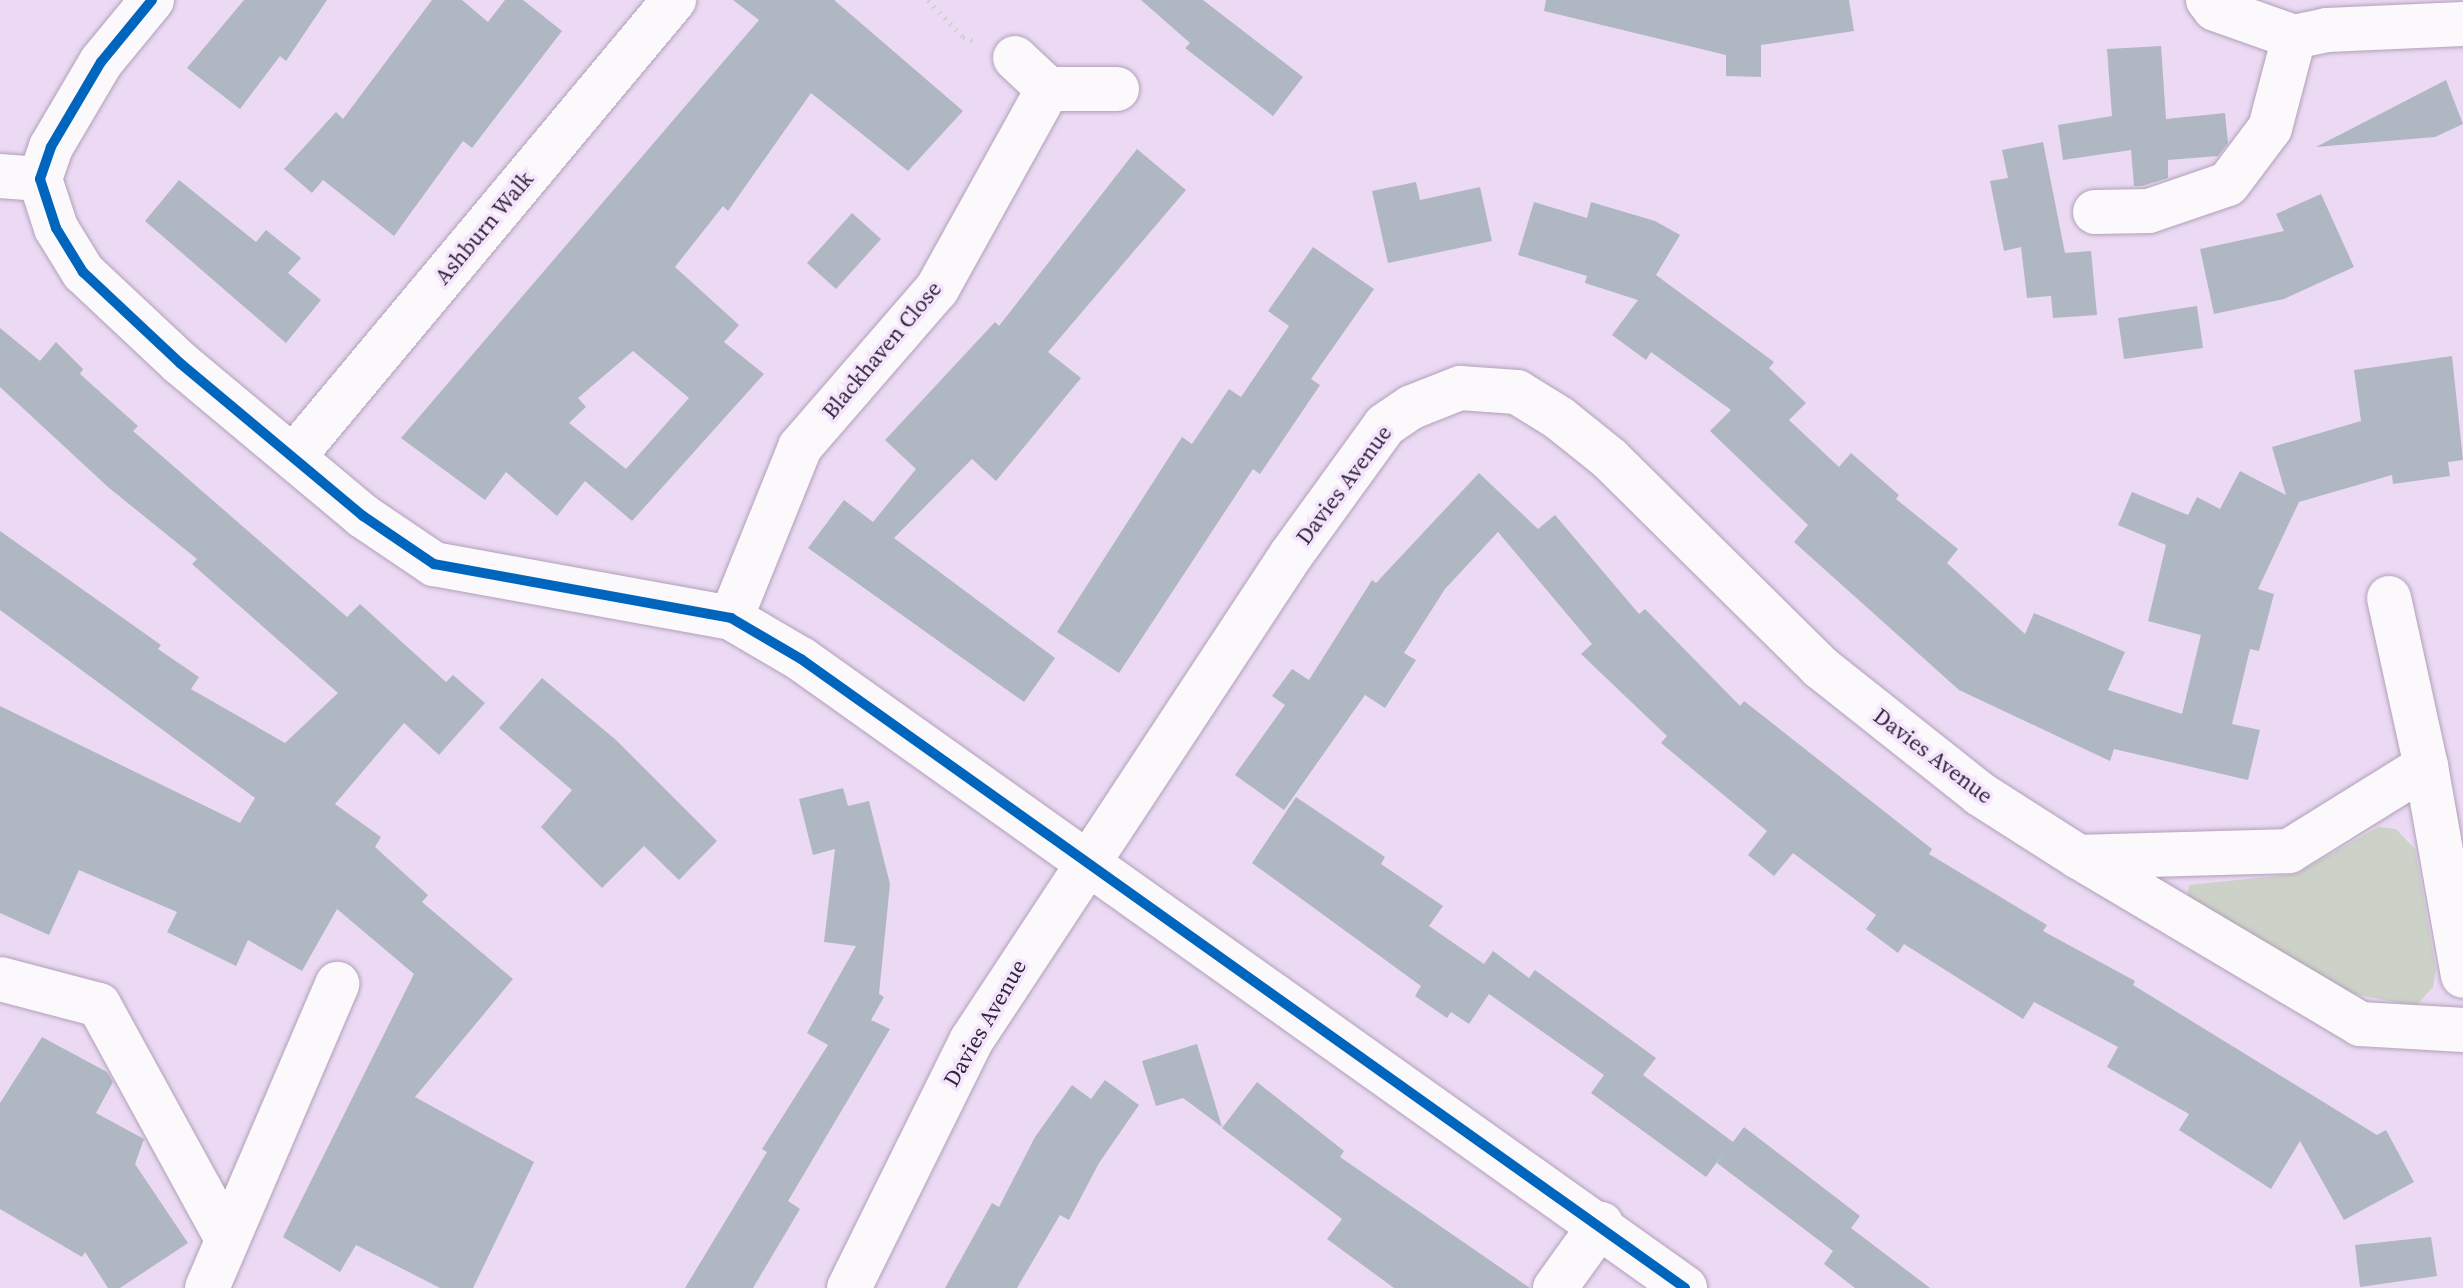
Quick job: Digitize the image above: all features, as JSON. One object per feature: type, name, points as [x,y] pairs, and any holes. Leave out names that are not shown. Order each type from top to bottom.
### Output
[{"type":"street","points":[[152,0],[101,62],[51,147],[20,178],[83,272],[180,363],[363,516],[434,564],[731,618],[801,659],[1601,1224],[1685,1288]]},
{"type":"street","name":"Ashburn Walk","points":[[294,456],[674,0]]},
{"type":"street","points":[[2208,0],[2215,9],[2294,37],[2327,30],[2463,24]]},
{"type":"street","points":[[2095,212],[2149,211],[2228,184],[2270,128],[2294,37]]},
{"type":"street","points":[[1015,58],[1048,89],[1117,89]]},
{"type":"street","name":"Blackhaven Close","points":[[731,618],[800,447],[937,289],[1048,89]]},
{"type":"street","name":"Davies Avenue","points":[[849,1288],[971,1041],[1085,860],[1359,457],[1385,425],[1412,407],[1460,388],[1517,392],[1559,418],[1610,459],[1820,667],[1980,794],[2079,857],[2360,1024],[2463,1030]]},
{"type":"street","points":[[2389,598],[2426,766],[2463,976]]},
{"type":"street","points":[[2079,857],[2289,851],[2426,766]]},
{"type":"street","points":[[0,979],[99,1005],[226,1237]]},
{"type":"street","points":[[207,1288],[226,1237],[337,984]]},
{"type":"street","points":[[1555,1288],[1601,1224]]},
{"type":"path","points":[[928,0],[963,37],[1015,58]]},
{"type":"shaded area","points":[[2378,827],[2396,829],[2415,849],[2436,969],[2433,987],[2416,1006],[2337,991],[2187,901],[2189,885],[2296,874]]},
{"type":"building","points":[[244,0],[327,0],[286,61],[280,56],[240,109],[187,68]]},
{"type":"building","points":[[432,0],[462,0],[488,22],[505,0],[523,0],[562,31],[472,148],[463,141],[394,236],[323,180],[312,193],[284,169],[336,112],[343,119]]},
{"type":"building","points":[[733,0],[834,0],[963,111],[908,171],[811,93],[728,211],[723,206],[675,267],[739,325],[724,342],[764,374],[632,521],[585,481],[557,516],[506,472],[485,500],[401,438],[759,20]],"holes":[[[633,351],[689,398],[626,469],[569,423],[586,407],[578,398]]]},
{"type":"building","points":[[1141,0],[1203,0],[1303,77],[1273,116],[1185,48],[1190,43]]},
{"type":"building","points":[[1546,0],[1849,0],[1854,31],[1761,45],[1761,77],[1726,76],[1726,55],[1544,11]]},
{"type":"building","points":[[2161,46],[2166,119],[2225,113],[2228,143],[2218,156],[2168,160],[2168,178],[2142,186],[2134,186],[2131,150],[2063,160],[2058,125],[2112,116],[2107,49]]},
{"type":"building","points":[[2446,80],[2463,124],[2435,137],[2316,147]]},
{"type":"building","points":[[2043,142],[2065,253],[2091,251],[2097,315],[2053,318],[2051,296],[2027,298],[2021,247],[2004,251],[1990,181],[2008,178],[2002,150]]},
{"type":"building","points":[[1137,149],[1186,190],[1048,352],[1081,378],[996,481],[972,459],[894,538],[1055,658],[1024,702],[808,548],[844,500],[873,522],[916,469],[885,440],[995,322],[999,326]]},
{"type":"building","points":[[179,180],[256,242],[266,230],[301,258],[288,273],[321,300],[286,343],[145,221]]},
{"type":"building","points":[[1416,182],[1420,200],[1480,187],[1492,241],[1388,263],[1372,191]]},
{"type":"building","points":[[2321,194],[2354,267],[2284,299],[2214,314],[2200,249],[2284,231],[2276,214]]},
{"type":"building","points":[[1534,202],[1587,218],[1591,202],[1655,221],[1680,235],[1656,275],[1774,362],[1769,368],[1806,403],[1789,420],[1839,467],[1851,453],[1899,495],[1896,499],[1958,549],[1947,563],[2025,634],[2034,613],[2125,652],[2108,690],[2182,714],[2201,635],[2148,621],[2166,545],[2118,525],[2132,492],[2188,515],[2197,497],[2220,509],[2240,471],[2286,495],[2272,447],[2361,421],[2354,370],[2452,356],[2463,460],[2448,462],[2450,476],[2393,484],[2392,475],[2299,502],[2258,589],[2274,594],[2259,651],[2250,649],[2232,724],[2260,730],[2248,780],[2114,749],[2110,761],[1959,690],[1794,542],[1808,525],[1710,431],[1731,410],[1651,352],[1646,360],[1612,335],[1638,300],[1585,283],[1587,276],[1518,255]]},
{"type":"building","points":[[852,213],[881,239],[836,289],[807,263]]},
{"type":"building","points":[[1313,247],[1374,289],[1311,379],[1320,385],[1260,474],[1253,469],[1119,673],[1057,632],[1182,437],[1192,444],[1229,389],[1241,397],[1289,326],[1268,311]]},
{"type":"building","points":[[2197,306],[2203,348],[2124,359],[2118,318]]},
{"type":"building","points":[[0,328],[40,361],[56,342],[83,369],[80,374],[138,426],[133,431],[347,617],[360,604],[446,682],[453,675],[485,703],[439,755],[404,723],[335,804],[381,837],[375,847],[428,895],[422,902],[513,979],[415,1097],[534,1162],[473,1288],[440,1288],[356,1245],[340,1272],[283,1237],[414,974],[337,909],[302,971],[248,940],[236,966],[167,932],[177,912],[79,870],[49,935],[0,913],[0,706],[240,823],[255,798],[0,610],[0,531],[161,645],[158,649],[199,677],[191,689],[285,743],[338,693],[192,564],[197,559],[108,487],[0,387]]},
{"type":"building","points":[[1479,473],[1538,529],[1555,515],[1639,614],[1645,609],[1740,706],[1744,701],[1932,849],[1929,854],[2047,925],[2043,931],[2135,981],[2133,985],[2377,1135],[2386,1130],[2414,1182],[2344,1220],[2300,1141],[2271,1189],[2179,1130],[2189,1114],[2107,1067],[2118,1047],[2034,1002],[2023,1019],[1904,944],[1898,953],[1866,929],[1876,915],[1793,853],[1774,876],[1748,855],[1767,831],[1661,743],[1667,736],[1581,654],[1592,644],[1498,532],[1445,589],[1404,653],[1416,660],[1385,708],[1365,695],[1284,810],[1235,775],[1285,705],[1272,696],[1292,669],[1309,680],[1372,580],[1376,583]]},
{"type":"building","points":[[542,678],[616,740],[717,841],[679,880],[644,846],[602,888],[541,827],[572,790],[499,728]]},
{"type":"building","points":[[843,788],[848,806],[869,801],[890,884],[879,994],[884,997],[871,1020],[890,1029],[788,1201],[800,1209],[753,1288],[685,1288],[767,1152],[762,1149],[828,1045],[807,1033],[856,946],[824,942],[835,849],[813,855],[799,799]]},
{"type":"building","points":[[1296,797],[1385,857],[1381,864],[1443,906],[1429,926],[1484,964],[1493,951],[1529,978],[1535,970],[1656,1058],[1643,1075],[1733,1142],[1744,1127],[1860,1216],[1851,1228],[1930,1288],[1855,1288],[1824,1264],[1833,1251],[1717,1163],[1724,1153],[1706,1177],[1591,1093],[1604,1075],[1489,994],[1469,1024],[1451,1012],[1447,1018],[1415,996],[1421,986],[1252,863]]},
{"type":"building","points":[[42,1037],[107,1072],[113,1082],[96,1113],[144,1139],[135,1164],[188,1243],[120,1288],[108,1288],[85,1252],[82,1257],[0,1209],[0,1103]]},
{"type":"building","points":[[1197,1044],[1222,1127],[1183,1098],[1156,1106],[1142,1061]]},
{"type":"building","points":[[1105,1080],[1139,1105],[1099,1163],[1069,1220],[1060,1215],[1017,1288],[945,1288],[992,1203],[999,1207],[1035,1137],[1072,1085],[1091,1099]]},
{"type":"building","points":[[1257,1082],[1344,1151],[1340,1157],[1530,1288],[1394,1288],[1327,1239],[1342,1219],[1222,1128]]},
{"type":"building","points":[[2431,1237],[2437,1276],[2360,1287],[2355,1245]]},
{"type":"transit line","points":[[152,0],[101,62],[51,147],[40,179],[56,228],[83,272],[180,363],[363,516],[434,564],[731,618],[801,659],[1685,1288]]}]
